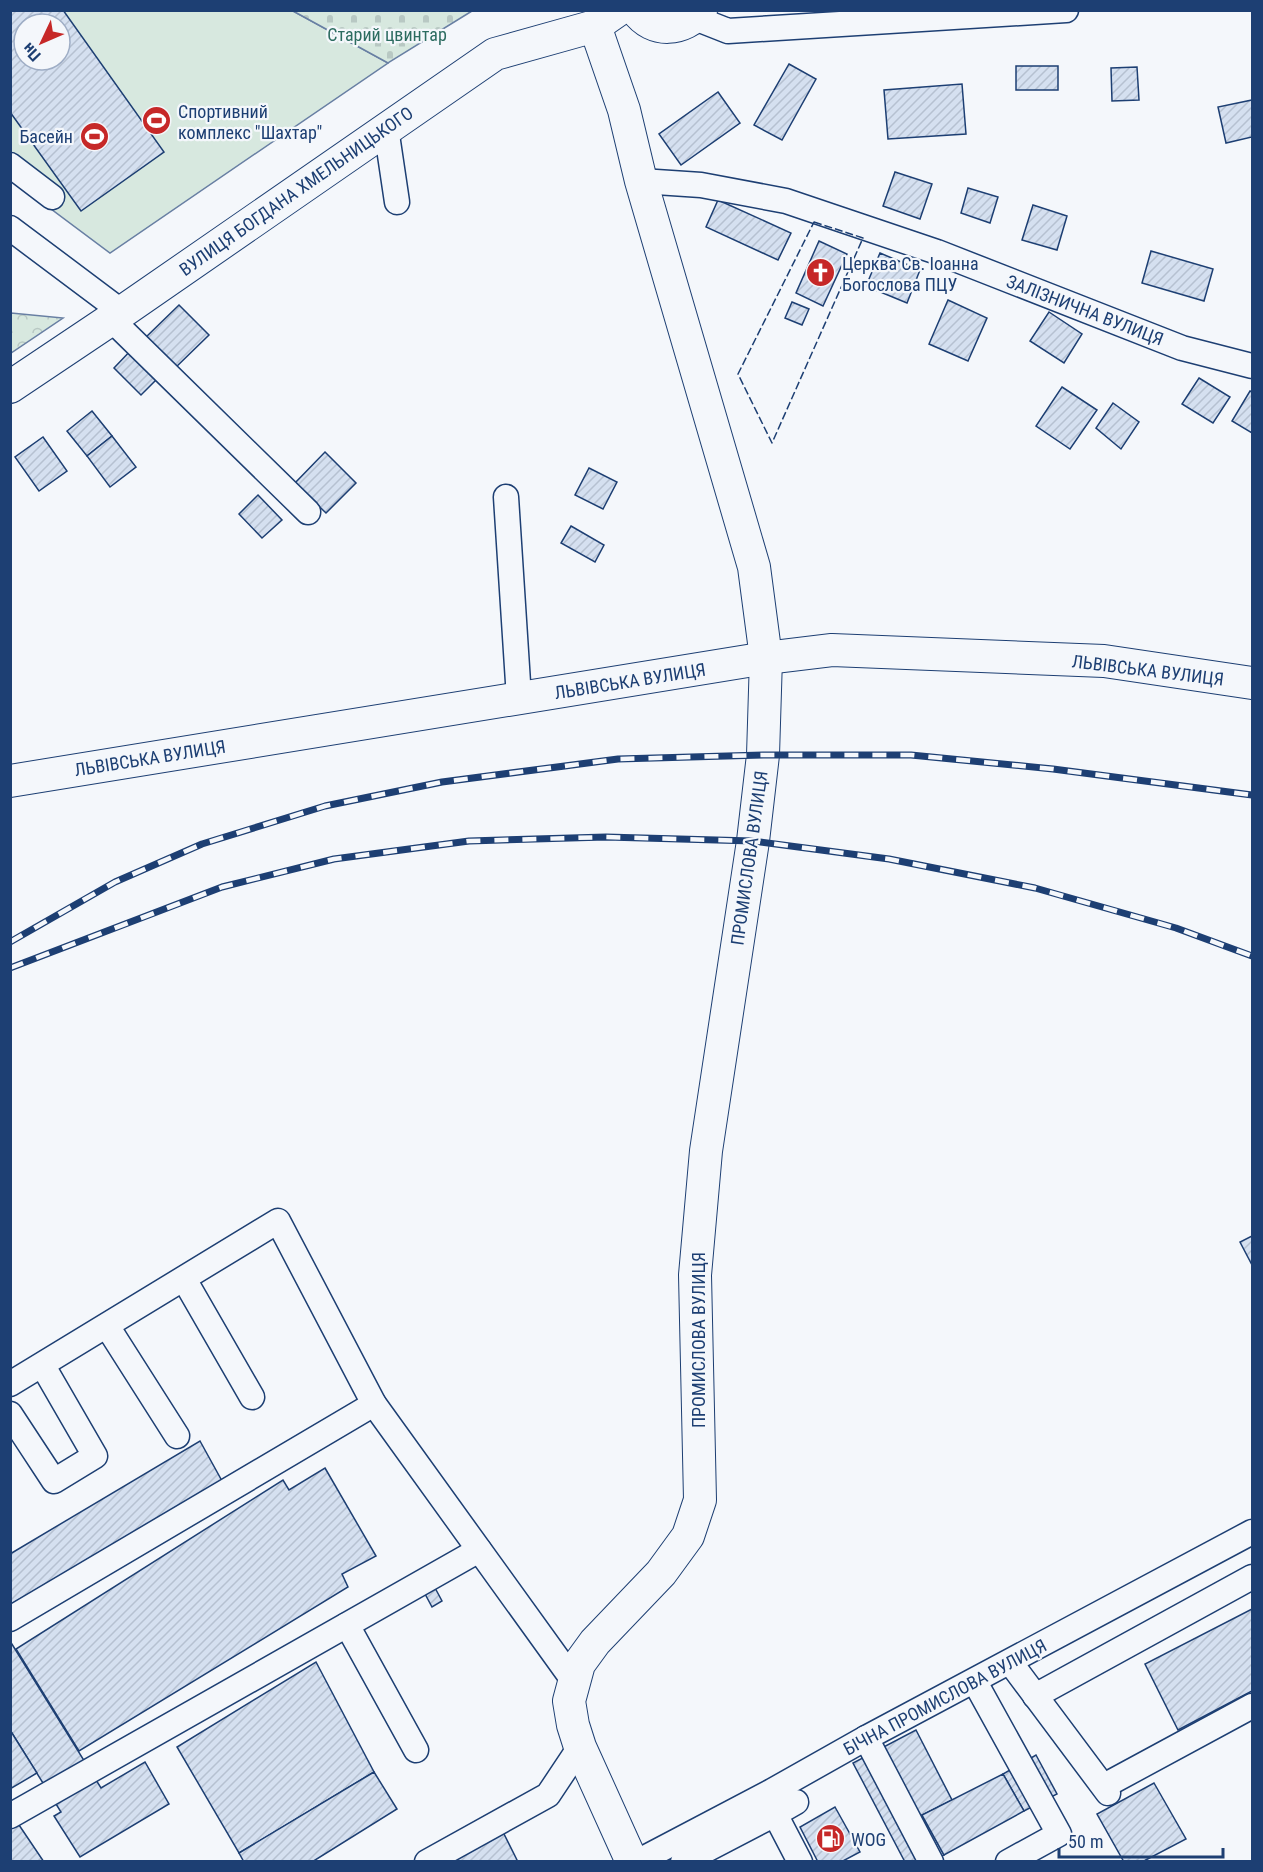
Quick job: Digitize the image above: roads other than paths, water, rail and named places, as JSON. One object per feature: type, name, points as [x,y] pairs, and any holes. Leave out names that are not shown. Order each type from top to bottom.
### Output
[{"type":"main road","points":[[636,10],[647,22],[659,27],[684,25],[698,14]]},
{"type":"main road","name":"ВУЛИЦЯ БОГДАНА ХМЕЛЬНИЦЬКОГО","points":[[10,387],[495,54],[607,18]]},
{"type":"main road","name":"ПРОМИСЛОВА ВУЛИЦЯ","points":[[607,18],[624,110],[641,181],[754,567],[766,658],[763,754],[753,841],[706,1151],[695,1275],[700,1500],[688,1536],[661,1573],[594,1642],[579,1664],[569,1701],[580,1747],[635,1862]]},
{"type":"main road","name":"ЛЬВІВСЬКА ВУЛИЦЯ","points":[[10,781],[766,658],[832,650],[1104,661],[1252,683]]},
{"type":"street","points":[[698,14],[728,31],[1066,10]]},
{"type":"street","points":[[386,128],[397,202]]},
{"type":"street","points":[[10,165],[52,197]]},
{"type":"street","name":"ЗАЛІЗНИЧНА ВУЛИЦЯ","points":[[641,181],[701,184],[786,201],[937,252],[1182,348],[1252,366]]},
{"type":"street","points":[[10,228],[116,315],[308,512]]},
{"type":"street","points":[[506,497],[519,698]]},
{"type":"street","points":[[10,1384],[278,1221],[374,1404],[573,1680]]},
{"type":"street","points":[[184,1279],[252,1396]]},
{"type":"street","points":[[107,1326],[177,1436]]},
{"type":"street","points":[[10,1414],[54,1481],[95,1456],[43,1366]]},
{"type":"street","points":[[10,1619],[374,1404]]},
{"type":"street","name":"БІЧНА ПРОМИСЛОВА ВУЛИЦЯ","points":[[635,1862],[772,1791],[866,1738],[975,1682],[1252,1532]]},
{"type":"street","points":[[10,1816],[479,1550]]},
{"type":"street","points":[[1035,1696],[1252,1577]]},
{"type":"street","points":[[347,1625],[416,1750]]},
{"type":"street","points":[[1010,1662],[1106,1789],[1252,1706]]},
{"type":"street","points":[[975,1682],[1059,1834],[1008,1862]]},
{"type":"street","points":[[866,1738],[931,1862]]},
{"type":"street","points":[[427,1862],[548,1795],[580,1747]]},
{"type":"street","points":[[698,1858],[796,1802]]},
{"type":"street","points":[[775,1814],[800,1862]]},
{"type":"railway","points":[[10,942],[115,882],[202,844],[325,806],[442,782],[618,759],[763,755],[911,755],[1053,769],[1252,795]]},
{"type":"railway","points":[[10,968],[222,887],[334,859],[469,841],[606,837],[753,841],[889,859],[1035,888],[1176,928],[1252,956]]},
{"type":"place","name":"Спортивний комплекс \"Шахтар\"","points":[[157,121]]},
{"type":"place","name":"Басейн","points":[[94,136]]},
{"type":"place","name":"Церква Св. Іоанна Богослова ПЦУ","points":[[821,273]]},
{"type":"place","name":"WOG","points":[[830,1839]]},
{"type":"park label","name":"Старий цвинтар","points":[[387,34]]}]
